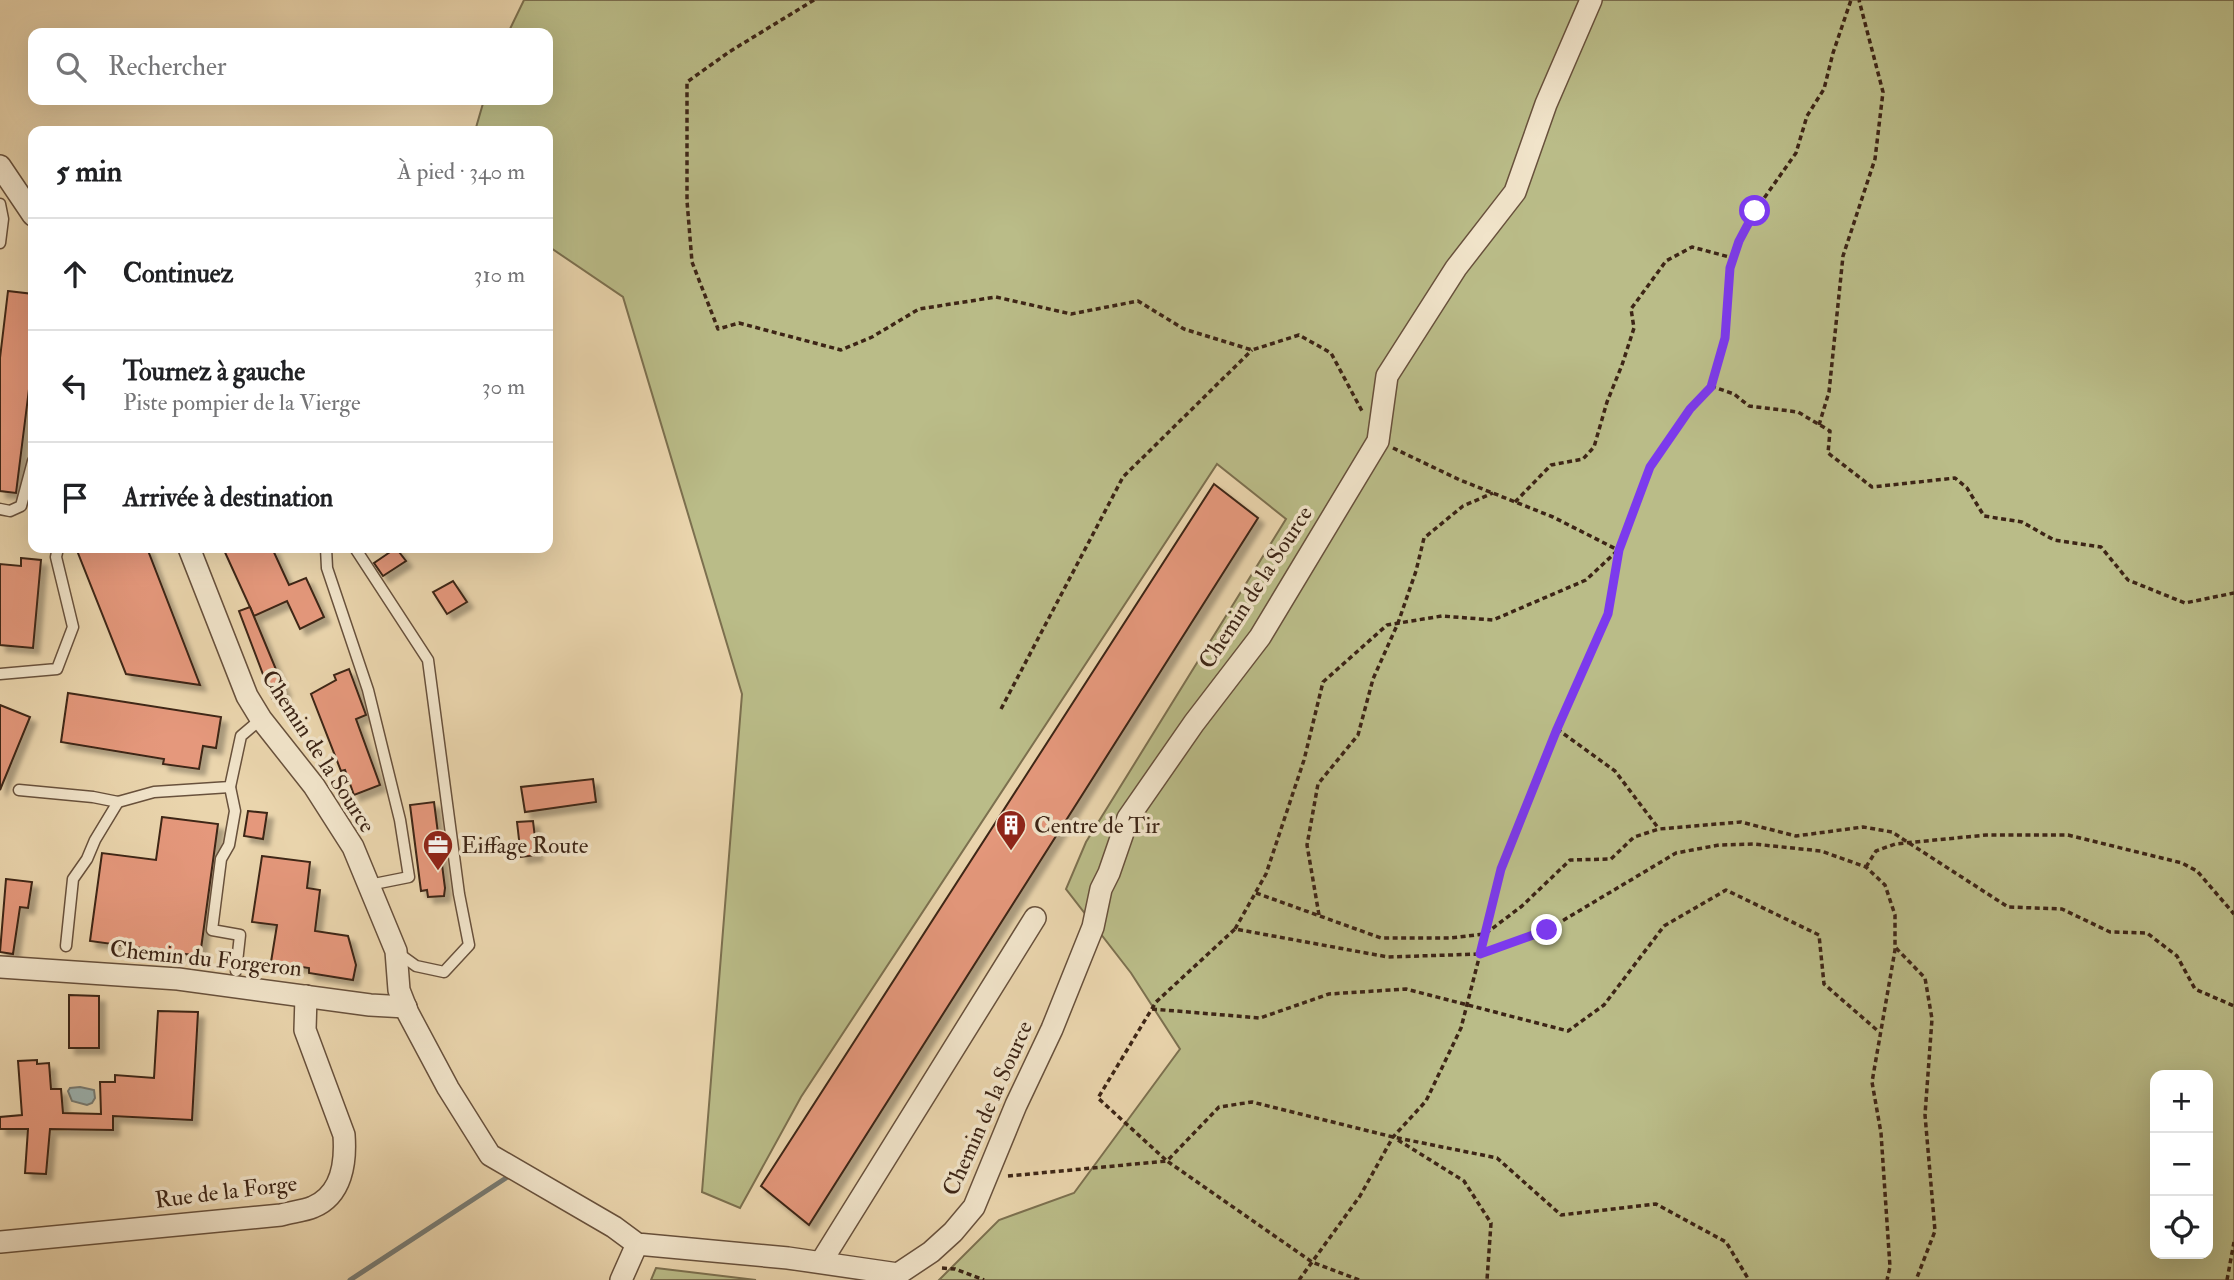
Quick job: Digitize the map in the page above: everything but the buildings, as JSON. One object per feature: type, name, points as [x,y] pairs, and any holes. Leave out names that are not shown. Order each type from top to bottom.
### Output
[{"type":"street","name":"Chemin de la Source","points":[[191,553],[247,696],[261,719],[314,786],[353,847],[396,951],[399,989],[406,1007],[448,1088],[490,1155],[614,1227],[637,1244],[821,1262],[898,1273],[931,1252],[974,1208],[1093,927],[1101,889],[1128,818],[1194,723],[1260,637],[1378,441],[1387,376],[1456,268],[1515,192],[1546,104],[1591,0]]},
{"type":"street","points":[[0,166],[28,208]]},
{"type":"street","points":[[821,1262],[1035,918]]},
{"type":"street","name":"Chemin du Forgeron","points":[[0,967],[178,979],[406,1007]]},
{"type":"street","name":"Rue de la Forge","points":[[0,1242],[281,1215],[313,1207],[327,1199],[343,1170],[344,1135],[305,1030],[306,996]]},
{"type":"street","points":[[621,1280],[637,1244]]},
{"type":"lane","points":[[0,204],[3,219],[0,243]]},
{"type":"lane","points":[[0,509],[9,511],[21,506],[28,480]]},
{"type":"lane","points":[[0,674],[57,669],[73,627],[57,553]]},
{"type":"lane","points":[[326,553],[327,568],[368,690],[400,820],[409,877],[369,885]]},
{"type":"lane","points":[[358,553],[428,660],[459,894],[469,945],[444,972],[416,966],[396,951]]},
{"type":"lane","points":[[236,971],[240,935],[212,930],[221,859],[229,845],[235,811],[230,787],[241,736],[261,719]]},
{"type":"lane","points":[[19,790],[118,802],[154,792],[230,787]]},
{"type":"lane","points":[[66,946],[73,879],[88,859],[95,839],[118,802]]},
{"type":"path","points":[[814,0],[729,52],[687,82],[687,201],[692,262],[718,329],[739,323],[841,350],[872,337],[919,309],[996,297],[1072,314],[1138,301],[1184,329],[1252,350]]},
{"type":"path","points":[[1299,1280],[1360,1196],[1393,1137],[1426,1101],[1461,1028],[1501,869],[1557,729],[1608,614],[1619,550],[1650,467],[1690,409],[1711,387],[1725,338],[1730,268],[1739,241],[1755,211],[1796,153],[1807,116],[1824,89],[1851,0]]},
{"type":"path","points":[[1819,425],[1829,393],[1843,256],[1875,159],[1883,92],[1859,0]]},
{"type":"path","points":[[1515,502],[1551,465],[1583,459],[1594,447],[1634,328],[1630,309],[1665,261],[1692,247],[1733,258]]},
{"type":"path","points":[[1001,709],[1123,477],[1252,350],[1299,335],[1331,353],[1378,441],[1460,480],[1553,517],[1619,550]]},
{"type":"path","points":[[1711,387],[1734,394],[1749,406],[1798,412],[1830,431],[1828,453],[1872,487],[1955,478],[1967,488],[1984,516],[2022,522],[2054,540],[2101,547],[2128,580],[2141,587],[2185,603],[2234,593]]},
{"type":"path","points":[[1318,915],[1307,845],[1318,784],[1358,735],[1373,679],[1398,623],[1424,538],[1463,506],[1493,493]]},
{"type":"path","points":[[1359,1280],[1312,1262],[1167,1161],[1098,1098],[1156,1002],[1235,929],[1256,893],[1266,874],[1304,760],[1323,682],[1387,625],[1442,616],[1493,620],[1586,580],[1619,550]]},
{"type":"path","points":[[1557,729],[1615,771],[1659,829]]},
{"type":"path","points":[[1256,893],[1381,938],[1450,938],[1485,934],[1522,905],[1570,860],[1611,859],[1634,837],[1659,829],[1741,822],[1796,835],[1863,827],[1892,832],[1910,841],[2008,907],[2062,909],[2110,932],[2147,933],[2176,956],[2195,989],[2234,1006]]},
{"type":"path","points":[[1866,867],[1876,852],[1910,841],[1986,835],[2068,835],[2182,863],[2197,871],[2234,914]]},
{"type":"path","points":[[1235,929],[1388,957],[1480,954],[1547,930],[1676,853],[1719,845],[1754,844],[1821,851],[1866,867],[1885,885],[1895,915],[1895,947],[1872,1082],[1881,1133],[1890,1267],[1887,1280]]},
{"type":"path","points":[[1152,1009],[1261,1018],[1329,994],[1405,989],[1568,1031],[1604,1005],[1664,926],[1726,890],[1819,934],[1824,984],[1879,1032]]},
{"type":"path","points":[[1895,947],[1925,978],[1932,1019],[1925,1115],[1935,1231],[1916,1280]]},
{"type":"path","points":[[986,1178],[1167,1161],[1219,1107],[1252,1102],[1393,1137],[1497,1158],[1561,1215],[1656,1204],[1726,1242],[1749,1280]]},
{"type":"path","points":[[1393,1137],[1464,1181],[1491,1223],[1488,1280]]},
{"type":"path","points":[[2227,1280],[2234,1242]]},
{"type":"path","points":[[908,1267],[955,1269],[984,1280]]},
{"type":"green space","points":[[524,0],[2234,0],[2234,1280],[939,1280],[999,1220],[1074,1193],[1180,1049],[1131,973],[1066,889],[1086,842],[1286,519],[1217,464],[801,1097],[740,1208],[702,1192],[742,694],[623,297],[553,249],[553,126],[476,126],[483,105],[553,105],[553,28],[510,28]]},
{"type":"green space","points":[[656,1268],[756,1280],[651,1280]]},
{"type":"water","points":[[70,1088],[94,1090],[95,1098],[92,1103],[87,1105],[72,1101],[68,1091]]},
{"type":"waterway","points":[[350,1280],[506,1178]]},
{"type":"place","name":"Centre de Tir","points":[[1011,852]]},
{"type":"place","name":"Eiffage Route","points":[[438,872]]},
{"type":"route","points":[[1547,930],[1480,954],[1501,869],[1557,729],[1608,614],[1619,550],[1650,467],[1690,409],[1711,387],[1725,338],[1730,268],[1739,241],[1755,211]]}]
